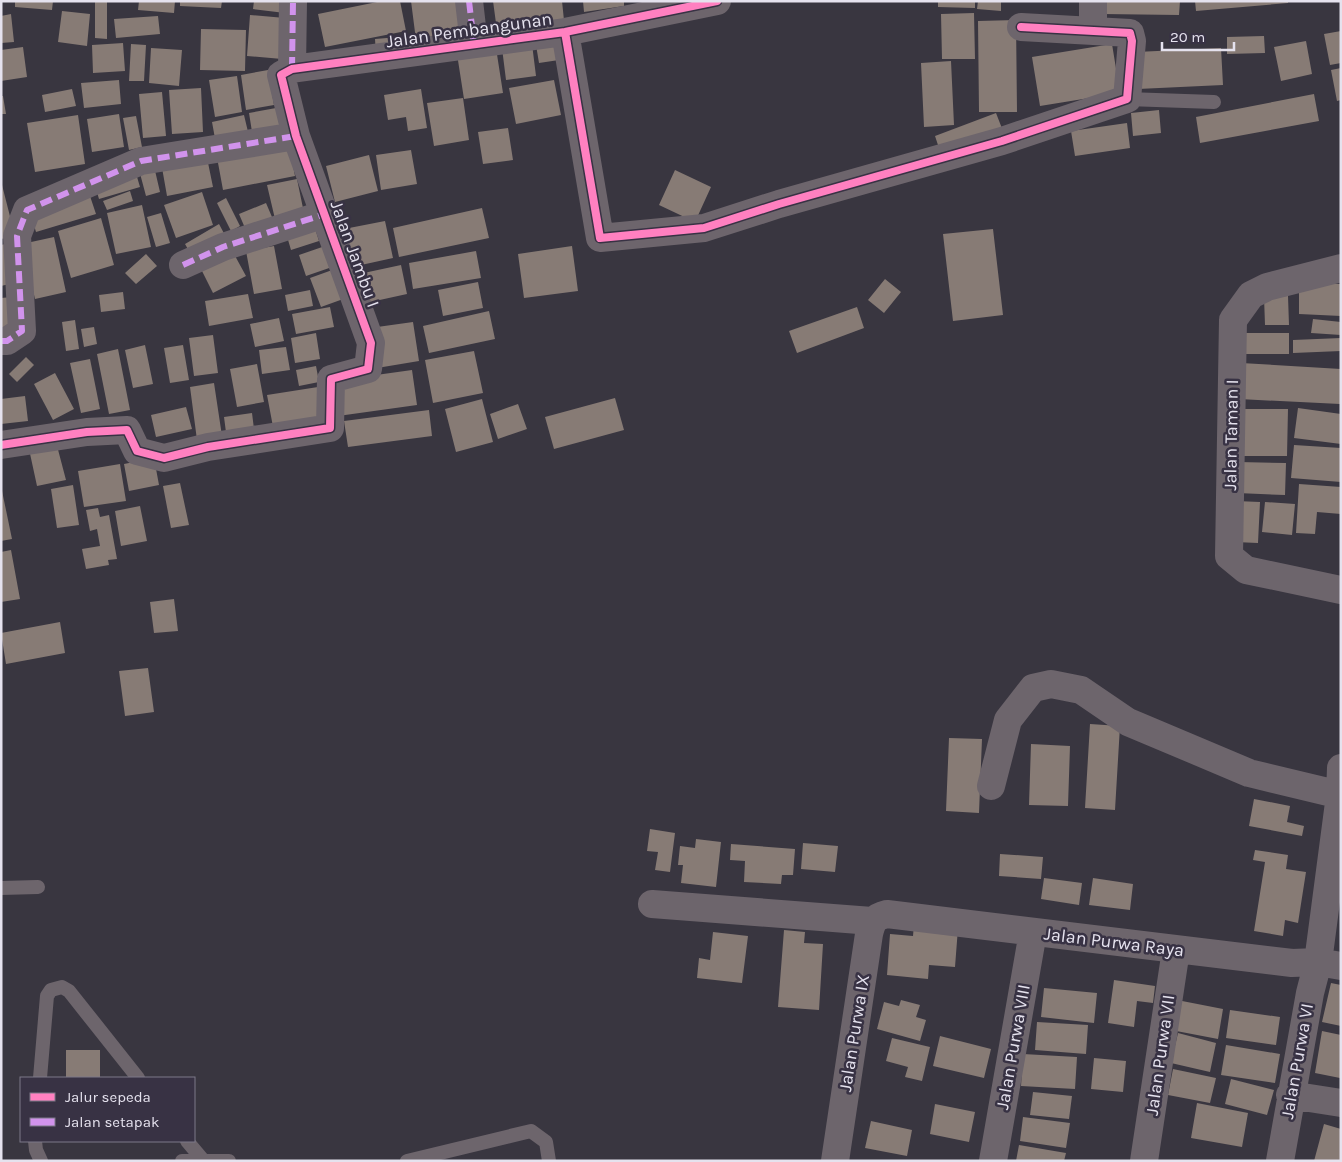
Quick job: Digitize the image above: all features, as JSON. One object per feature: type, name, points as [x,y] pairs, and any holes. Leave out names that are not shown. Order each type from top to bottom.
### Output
[{"type":"street","name":"Jalan Jambu I","points":[[1,445],[87,432],[128,430],[137,451],[164,458],[208,447],[330,428],[331,379],[368,369],[371,343],[296,136],[281,75],[288,71],[293,1]]},
{"type":"street","points":[[469,1],[474,44]]},
{"type":"street","name":"Jalan Pembangunan","points":[[288,71],[564,32],[717,1]]},
{"type":"street","points":[[1093,1],[1093,30]]},
{"type":"street","points":[[564,32],[600,238],[704,228],[779,204],[1002,141],[1127,99],[1132,41],[1130,33],[1021,27]]},
{"type":"street","points":[[1,341],[7,341],[22,331],[17,236],[27,210],[141,161],[296,136]]},
{"type":"street","points":[[183,265],[223,247],[324,214]]},
{"type":"street","name":"Jalan Taman I","points":[[1341,268],[1267,288],[1250,295],[1233,320],[1229,556],[1246,570],[1341,590]]},
{"type":"street","points":[[990,786],[1008,720],[1033,688],[1050,684],[1081,690],[1128,722],[1249,772],[1340,795]]},
{"type":"street","name":"Jalan Purwa VI","points":[[1280,1161],[1290,1095],[1310,993],[1330,964],[1341,768]]},
{"type":"street","name":"Jalan Purwa Raya","points":[[652,904],[879,918],[1032,932],[1292,963],[1330,964]]},
{"type":"street","name":"Jalan Purwa IX","points":[[835,1161],[879,918]]},
{"type":"street","name":"Jalan Purwa VIII","points":[[993,1161],[1032,932]]},
{"type":"street","name":"Jalan Purwa VII","points":[[1144,1161],[1176,950]]},
{"type":"street","points":[[1290,1095],[1341,1104]]},
{"type":"lane","points":[[1127,99],[1214,102]]},
{"type":"lane","points":[[1,888],[38,887]]},
{"type":"lane","points":[[40,1077],[47,996],[50,990],[62,987],[69,991],[137,1077]]},
{"type":"lane","points":[[407,1161],[531,1131],[546,1142],[549,1161]]},
{"type":"lane","points":[[35,1142],[37,1159]]},
{"type":"lane","points":[[188,1142],[202,1160]]},
{"type":"lane","points":[[182,1161],[229,1161]]},
{"type":"building","points":[[15,1],[53,1],[52,10],[15,7]]},
{"type":"building","points":[[95,1],[107,1],[107,39],[95,38]]},
{"type":"building","points":[[139,1],[175,1],[174,13],[138,10]]},
{"type":"building","points":[[180,1],[222,1],[221,8],[180,6]]},
{"type":"building","points":[[254,1],[286,1],[285,13],[253,9]]},
{"type":"building","points":[[382,1],[400,1],[406,31],[325,47],[318,14]]},
{"type":"building","points":[[411,1],[464,1],[468,41],[417,48]]},
{"type":"building","points":[[493,1],[562,1],[565,30],[498,38]]},
{"type":"building","points":[[583,1],[624,1],[624,6],[584,12]]},
{"type":"building","points":[[938,1],[975,1],[975,8],[938,7]]},
{"type":"building","points":[[978,1],[1001,1],[1001,11],[977,9]]},
{"type":"building","points":[[1102,1],[1180,1],[1179,15],[1102,14]]},
{"type":"building","points":[[1195,1],[1288,1],[1288,3],[1196,11]]},
{"type":"building","points":[[62,11],[90,14],[87,46],[58,42]]},
{"type":"building","points":[[974,13],[975,59],[942,59],[941,14]]},
{"type":"building","points":[[11,14],[14,42],[1,43],[1,16]]},
{"type":"building","points":[[250,15],[285,18],[282,59],[247,56]]},
{"type":"building","points":[[158,16],[160,34],[116,38],[114,19]]},
{"type":"building","points":[[1016,20],[1017,112],[979,112],[978,21]]},
{"type":"building","points":[[201,29],[246,30],[245,71],[200,70]]},
{"type":"building","points":[[1341,31],[1341,63],[1330,65],[1324,34]]},
{"type":"building","points":[[411,36],[412,51],[376,55],[375,39]]},
{"type":"building","points":[[1264,36],[1265,53],[1227,54],[1227,37]]},
{"type":"building","points":[[1306,41],[1312,74],[1281,81],[1274,47]]},
{"type":"building","points":[[556,42],[559,60],[539,63],[536,45]]},
{"type":"building","points":[[123,43],[125,71],[93,73],[92,45]]},
{"type":"building","points":[[131,44],[146,45],[144,81],[129,81]]},
{"type":"building","points":[[532,44],[536,76],[506,80],[502,48]]},
{"type":"building","points":[[1112,44],[1120,93],[1040,106],[1032,57]]},
{"type":"building","points":[[23,47],[27,77],[1,81],[1,50]]},
{"type":"building","points":[[151,48],[182,50],[179,86],[149,83]]},
{"type":"building","points":[[496,48],[503,93],[464,99],[457,54]]},
{"type":"building","points":[[1221,48],[1223,85],[1138,89],[1136,52]]},
{"type":"building","points":[[951,61],[954,125],[924,127],[921,63]]},
{"type":"building","points":[[1341,68],[1341,100],[1337,101],[1331,70]]},
{"type":"building","points":[[268,70],[274,105],[246,110],[241,75]]},
{"type":"building","points":[[237,76],[242,112],[215,117],[209,80]]},
{"type":"building","points":[[119,80],[121,104],[84,108],[81,83]]},
{"type":"building","points":[[554,80],[561,115],[516,124],[509,88]]},
{"type":"building","points":[[201,88],[203,132],[172,134],[169,90]]},
{"type":"building","points":[[72,89],[76,106],[45,112],[42,95]]},
{"type":"building","points":[[421,89],[427,128],[408,131],[406,117],[388,120],[384,95]]},
{"type":"building","points":[[162,92],[166,136],[143,138],[139,94]]},
{"type":"building","points":[[1314,94],[1319,121],[1200,143],[1196,117]]},
{"type":"building","points":[[1,96],[3,96],[6,114],[1,114]]},
{"type":"building","points":[[463,98],[469,140],[434,146],[427,103]]},
{"type":"building","points":[[276,108],[281,132],[253,138],[249,113]]},
{"type":"building","points":[[1159,110],[1161,133],[1133,136],[1131,113]]},
{"type":"building","points":[[996,113],[1003,131],[941,154],[935,136]]},
{"type":"building","points":[[119,114],[124,147],[92,152],[87,119]]},
{"type":"building","points":[[78,115],[85,164],[35,172],[27,123]]},
{"type":"building","points":[[244,115],[249,136],[216,144],[212,122]]},
{"type":"building","points":[[136,116],[142,147],[129,150],[123,118]]},
{"type":"building","points":[[1127,123],[1130,148],[1075,156],[1071,131]]},
{"type":"building","points":[[508,128],[513,160],[483,164],[478,132]]},
{"type":"building","points":[[288,139],[295,176],[223,190],[216,152]]},
{"type":"building","points":[[411,150],[417,184],[381,190],[376,155]]},
{"type":"building","points":[[206,153],[213,187],[167,196],[161,162]]},
{"type":"building","points":[[369,155],[378,191],[335,202],[326,166]]},
{"type":"building","points":[[153,162],[160,192],[146,196],[138,166]]},
{"type":"building","points":[[135,170],[140,187],[99,199],[94,182]]},
{"type":"building","points":[[675,170],[711,187],[695,222],[659,205]]},
{"type":"building","points":[[297,179],[304,213],[275,219],[267,185]]},
{"type":"building","points":[[1,181],[15,236],[1,239]]},
{"type":"building","points":[[130,191],[133,201],[107,210],[103,201]]},
{"type":"building","points":[[202,192],[213,225],[176,238],[164,205]]},
{"type":"building","points":[[89,193],[96,214],[36,232],[30,212]]},
{"type":"building","points":[[226,198],[240,226],[231,231],[217,203]]},
{"type":"building","points":[[266,203],[275,224],[248,235],[239,214]]},
{"type":"building","points":[[142,205],[151,247],[116,254],[107,213]]},
{"type":"building","points":[[482,208],[489,238],[399,257],[393,228]]},
{"type":"building","points":[[161,213],[170,243],[156,247],[147,217]]},
{"type":"building","points":[[101,218],[114,265],[71,278],[58,231]]},
{"type":"building","points":[[385,221],[393,258],[352,267],[344,229]]},
{"type":"building","points":[[219,224],[227,239],[193,258],[185,244]]},
{"type":"building","points":[[314,225],[319,241],[291,250],[286,233]]},
{"type":"building","points":[[993,229],[1003,315],[953,321],[943,234]]},
{"type":"building","points":[[54,237],[66,292],[35,299],[22,244]]},
{"type":"building","points":[[9,243],[18,282],[1,286],[1,245]]},
{"type":"building","points":[[328,245],[335,266],[306,276],[299,255]]},
{"type":"building","points":[[274,246],[282,289],[254,294],[246,251]]},
{"type":"building","points":[[572,246],[578,291],[524,298],[518,254]]},
{"type":"building","points":[[476,251],[481,278],[413,289],[409,263]]},
{"type":"building","points":[[146,254],[157,266],[136,284],[125,273]]},
{"type":"building","points":[[234,254],[246,276],[213,293],[202,271]]},
{"type":"building","points":[[401,265],[407,294],[366,303],[359,274]]},
{"type":"building","points":[[335,269],[346,298],[321,307],[310,278]]},
{"type":"building","points":[[885,279],[901,292],[884,313],[868,300]]},
{"type":"building","points":[[478,282],[483,308],[443,316],[438,290]]},
{"type":"building","points":[[1299,283],[1341,284],[1341,316],[1299,314]]},
{"type":"building","points":[[310,290],[313,306],[288,311],[285,295]]},
{"type":"building","points":[[123,292],[125,309],[101,312],[99,295]]},
{"type":"building","points":[[248,294],[253,318],[209,326],[205,301]]},
{"type":"building","points":[[1288,296],[1289,325],[1265,325],[1264,297]]},
{"type":"building","points":[[12,297],[16,332],[1,334],[1,298]]},
{"type":"building","points":[[330,307],[334,327],[296,334],[292,314]]},
{"type":"building","points":[[857,307],[864,328],[797,353],[789,331]]},
{"type":"building","points":[[489,311],[495,339],[429,353],[423,326]]},
{"type":"building","points":[[279,318],[284,341],[255,347],[250,324]]},
{"type":"building","points":[[1313,319],[1341,322],[1341,335],[1311,333]]},
{"type":"building","points":[[75,320],[79,349],[66,351],[62,322]]},
{"type":"building","points":[[413,322],[419,361],[377,368],[370,328]]},
{"type":"building","points":[[94,327],[97,344],[84,347],[81,329]]},
{"type":"building","points":[[316,333],[320,359],[295,363],[291,338]]},
{"type":"building","points":[[1236,333],[1289,333],[1289,354],[1237,354]]},
{"type":"building","points":[[213,335],[218,373],[194,376],[189,338]]},
{"type":"building","points":[[1341,338],[1341,351],[1293,353],[1293,340]]},
{"type":"building","points":[[145,345],[153,384],[133,388],[125,350]]},
{"type":"building","points":[[183,345],[189,380],[170,383],[164,348]]},
{"type":"building","points":[[286,347],[290,370],[262,374],[259,350]]},
{"type":"building","points":[[118,349],[130,410],[109,414],[97,354]]},
{"type":"building","points":[[474,351],[483,393],[433,403],[425,360]]},
{"type":"building","points":[[26,357],[34,365],[17,382],[9,374]]},
{"type":"building","points":[[90,359],[100,409],[81,413],[70,363]]},
{"type":"building","points":[[1241,363],[1341,369],[1340,404],[1239,399]]},
{"type":"building","points":[[257,364],[264,402],[237,407],[230,369]]},
{"type":"building","points":[[316,366],[319,382],[299,386],[296,370]]},
{"type":"building","points":[[412,370],[417,405],[338,416],[333,381]]},
{"type":"building","points":[[55,373],[74,409],[53,420],[34,384]]},
{"type":"building","points":[[214,383],[222,436],[197,440],[190,387]]},
{"type":"building","points":[[318,387],[324,423],[274,432],[267,395]]},
{"type":"building","points":[[25,396],[28,421],[1,424],[1,399]]},
{"type":"building","points":[[615,398],[624,430],[554,449],[545,417]]},
{"type":"building","points":[[482,399],[493,442],[456,452],[445,409]]},
{"type":"building","points":[[518,404],[527,429],[498,439],[490,414]]},
{"type":"building","points":[[186,407],[192,429],[156,437],[151,415]]},
{"type":"building","points":[[1298,408],[1341,414],[1341,444],[1294,438]]},
{"type":"building","points":[[1239,409],[1288,409],[1287,456],[1239,456]]},
{"type":"building","points":[[429,410],[432,436],[348,447],[344,421]]},
{"type":"building","points":[[252,413],[255,437],[227,440],[224,417]]},
{"type":"building","points":[[56,442],[66,480],[37,486],[29,449]]},
{"type":"building","points":[[1294,445],[1341,448],[1341,482],[1291,478]]},
{"type":"building","points":[[154,458],[159,485],[129,491],[124,464]]},
{"type":"building","points":[[1238,462],[1286,463],[1285,495],[1237,493]]},
{"type":"building","points":[[120,464],[126,501],[84,507],[78,471]]},
{"type":"building","points":[[180,483],[189,525],[171,528],[163,486]]},
{"type":"building","points":[[1299,484],[1341,487],[1341,514],[1317,512],[1315,534],[1296,533]]},
{"type":"building","points":[[73,485],[79,525],[57,528],[51,489]]},
{"type":"building","points":[[1,486],[12,539],[1,541]]},
{"type":"building","points":[[1236,501],[1260,502],[1258,543],[1235,542]]},
{"type":"building","points":[[1265,502],[1295,504],[1292,535],[1262,532]]},
{"type":"building","points":[[140,506],[147,541],[121,546],[115,511]]},
{"type":"building","points":[[98,508],[100,517],[109,515],[117,559],[108,560],[109,565],[86,569],[82,549],[100,546],[97,529],[90,531],[86,510]]},
{"type":"building","points":[[11,550],[20,599],[1,602],[1,552]]},
{"type":"building","points":[[174,599],[178,631],[154,633],[150,602]]},
{"type":"building","points":[[60,622],[65,653],[6,664],[1,633]]},
{"type":"building","points":[[148,668],[154,712],[125,716],[119,671]]},
{"type":"building","points":[[1090,724],[1120,726],[1115,810],[1085,808]]},
{"type":"building","points":[[949,738],[982,739],[979,813],[946,811]]},
{"type":"building","points":[[1031,744],[1070,746],[1068,806],[1029,805]]},
{"type":"building","points":[[1254,799],[1290,806],[1287,822],[1304,826],[1302,836],[1249,826]]},
{"type":"building","points":[[650,829],[675,833],[670,872],[655,870],[658,852],[647,851]]},
{"type":"building","points":[[696,839],[721,842],[716,887],[681,883],[683,865],[678,865],[680,846],[695,848]]},
{"type":"building","points":[[803,843],[838,846],[835,872],[801,869]]},
{"type":"building","points":[[731,844],[795,849],[793,875],[782,875],[781,884],[744,882],[745,861],[730,860]]},
{"type":"building","points":[[1255,850],[1288,855],[1286,869],[1306,872],[1298,923],[1285,920],[1283,936],[1254,931],[1265,862],[1253,860]]},
{"type":"building","points":[[1000,854],[1043,857],[1041,879],[999,876]]},
{"type":"building","points":[[1044,878],[1082,883],[1079,905],[1041,899]]},
{"type":"building","points":[[1093,878],[1133,884],[1130,910],[1089,905]]},
{"type":"building","points":[[914,924],[958,928],[955,967],[929,965],[928,979],[887,975],[890,934],[913,936]]},
{"type":"building","points":[[784,930],[805,932],[804,943],[823,944],[819,1010],[778,1007]]},
{"type":"building","points":[[713,932],[748,936],[742,983],[697,978],[699,958],[710,960]]},
{"type":"building","points":[[1114,980],[1155,986],[1153,1003],[1137,1001],[1134,1027],[1108,1023]]},
{"type":"building","points":[[1331,983],[1341,985],[1341,1026],[1322,1022]]},
{"type":"building","points":[[1044,988],[1097,993],[1094,1023],[1041,1017]]},
{"type":"building","points":[[901,1000],[920,1005],[916,1017],[926,1020],[920,1041],[877,1029],[884,1002],[899,1006]]},
{"type":"building","points":[[1177,1000],[1223,1009],[1218,1039],[1171,1030]]},
{"type":"building","points":[[1230,1010],[1280,1017],[1276,1045],[1226,1038]]},
{"type":"building","points":[[1037,1022],[1088,1025],[1086,1054],[1035,1050]]},
{"type":"building","points":[[1322,1031],[1341,1035],[1340,1078],[1315,1073]]},
{"type":"building","points":[[1178,1033],[1216,1043],[1210,1072],[1171,1063]]},
{"type":"building","points":[[940,1036],[991,1049],[984,1078],[933,1066]]},
{"type":"building","points":[[892,1038],[930,1047],[922,1081],[905,1077],[908,1067],[886,1061]]},
{"type":"building","points":[[1226,1045],[1280,1054],[1275,1083],[1221,1075]]},
{"type":"building","points":[[66,1050],[100,1050],[100,1077],[66,1077]]},
{"type":"building","points":[[1023,1054],[1077,1057],[1075,1089],[1021,1086]]},
{"type":"building","points":[[1094,1058],[1126,1061],[1123,1092],[1091,1089]]},
{"type":"building","points":[[1173,1069],[1216,1078],[1210,1103],[1168,1095]]},
{"type":"building","points":[[1231,1079],[1274,1090],[1267,1115],[1225,1104]]},
{"type":"building","points":[[1033,1092],[1072,1096],[1069,1119],[1030,1115]]},
{"type":"building","points":[[1197,1103],[1248,1113],[1242,1147],[1191,1138]]},
{"type":"building","points":[[935,1104],[975,1112],[969,1142],[930,1134]]},
{"type":"building","points":[[1023,1117],[1070,1123],[1066,1148],[1020,1141]]},
{"type":"building","points":[[871,1121],[912,1130],[907,1156],[865,1148]]},
{"type":"building","points":[[1324,1124],[1341,1129],[1341,1161],[1314,1161]]},
{"type":"building","points":[[1019,1145],[1066,1153],[1064,1161],[1016,1161]]},
{"type":"marked path","points":[[292,69],[293,1]]},
{"type":"marked path","points":[[469,1],[474,44]]},
{"type":"marked path","points":[[1,341],[7,341],[22,331],[17,236],[27,210],[141,161],[296,136]]},
{"type":"marked path","points":[[183,265],[223,247],[325,214]]},
{"type":"cycle path","points":[[1,445],[87,432],[127,430],[137,451],[164,458],[208,447],[330,428],[331,379],[368,369],[371,343],[296,136],[281,75],[292,69],[565,32],[717,1]]},
{"type":"cycle path","points":[[565,32],[600,238],[704,228],[779,204],[1002,141],[1127,99],[1132,41],[1130,33],[1021,27]]}]
